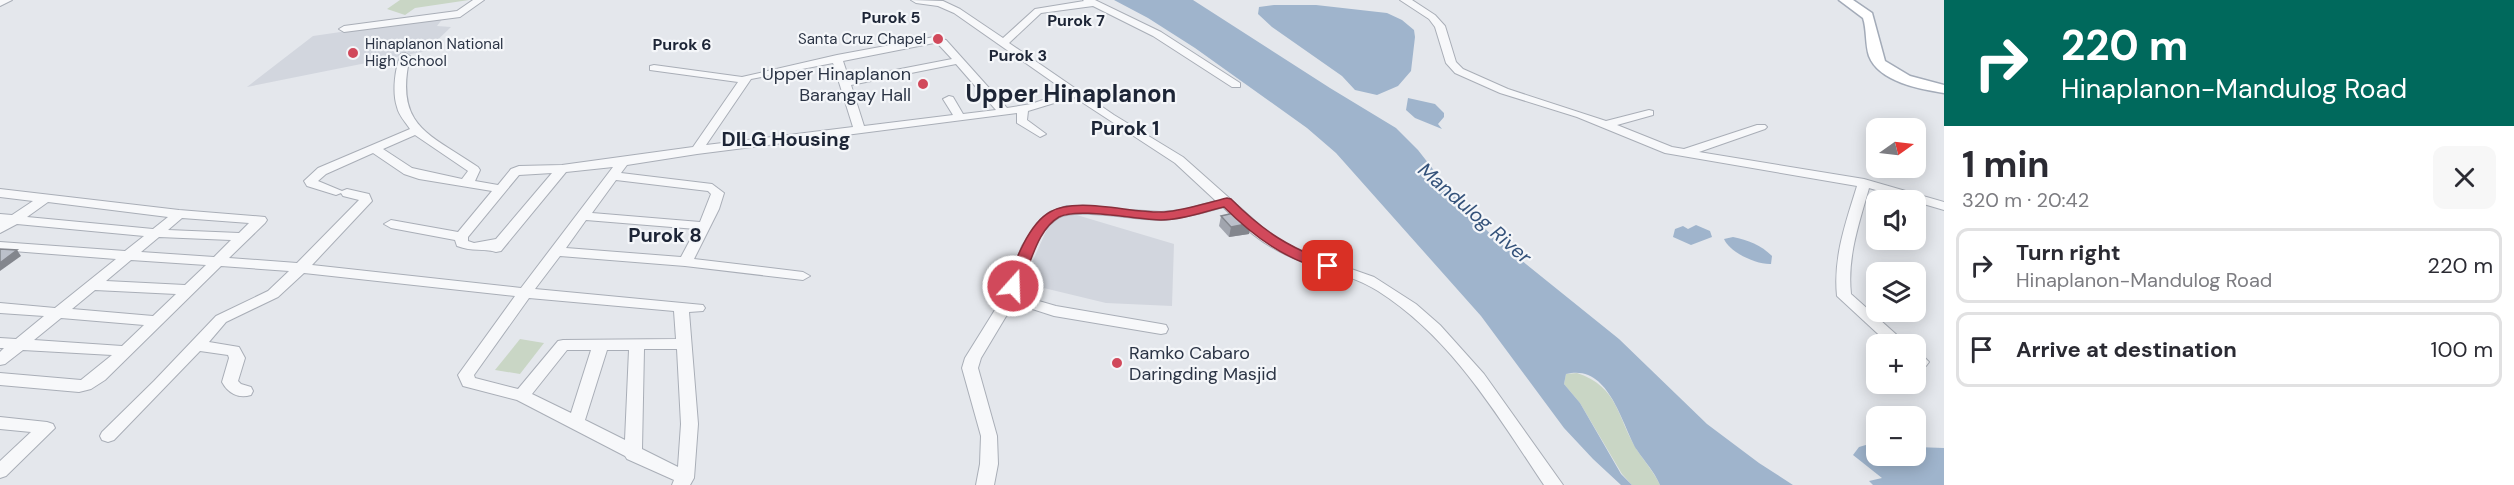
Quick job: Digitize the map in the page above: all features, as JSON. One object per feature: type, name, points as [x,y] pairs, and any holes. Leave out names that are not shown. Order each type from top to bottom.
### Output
[{"type":"main road","points":[[1845,0],[1868,16],[1870,34],[1876,46],[1875,55],[1882,66],[1910,80],[1944,89]]},
{"type":"street","points":[[0,3],[7,0]]},
{"type":"street","points":[[344,29],[462,13],[479,0]]},
{"type":"street","points":[[916,0],[947,5],[1177,159],[1264,237],[1306,259],[1368,280],[1428,321],[1470,366],[1554,485]]},
{"type":"street","points":[[1405,0],[1432,17],[1440,26],[1451,63],[1459,71],[1504,91],[1604,125],[1655,146],[1683,153],[1864,183],[1944,206]]},
{"type":"street","points":[[1003,43],[1038,11],[1091,1],[1157,34],[1236,85]]},
{"type":"street","points":[[697,150],[744,80],[759,73],[937,40],[942,42],[1004,112]]},
{"type":"street","points":[[405,56],[402,68],[401,101],[405,115],[413,121],[416,130],[462,159],[474,170],[472,177],[465,183]]},
{"type":"street","points":[[837,58],[860,131]]},
{"type":"street","points":[[845,83],[958,61]]},
{"type":"street","points":[[654,68],[744,80]]},
{"type":"street","points":[[919,69],[924,80]]},
{"type":"street","points":[[562,169],[498,247],[468,246],[462,243],[461,237],[517,170],[562,169],[623,162],[697,150],[1004,112],[1023,109],[1076,93]]},
{"type":"street","points":[[949,99],[960,118]]},
{"type":"street","points":[[1023,109],[1021,121],[1040,134]]},
{"type":"street","points":[[1604,125],[1649,112]]},
{"type":"street","points":[[1683,153],[1761,127]]},
{"type":"street","points":[[108,436],[221,320],[236,310],[273,294],[366,201],[365,196],[341,192],[310,181],[322,171],[416,130]]},
{"type":"street","points":[[374,148],[408,171],[447,181],[501,189]]},
{"type":"street","points":[[623,162],[555,251],[466,375],[469,382],[522,396],[576,422],[683,481],[689,446],[689,423],[681,307]]},
{"type":"street","points":[[611,176],[717,190],[717,196],[704,226],[685,262]]},
{"type":"street","points":[[1864,183],[1844,254],[1842,278],[1844,296],[1887,334]]},
{"type":"street","points":[[0,193],[179,214],[259,219],[259,223],[126,351],[99,376],[85,385],[0,379]]},
{"type":"street","points":[[0,229],[47,197]]},
{"type":"street","points":[[985,485],[989,464],[989,436],[970,369],[973,358],[1010,297],[1028,246],[1039,230],[1059,212],[1076,209],[1161,216],[1184,214],[1227,202]]},
{"type":"street","points":[[0,360],[179,214]]},
{"type":"street","points":[[583,216],[704,226]]},
{"type":"street","points":[[0,218],[154,233],[243,237]]},
{"type":"street","points":[[391,224],[461,237]]},
{"type":"street","points":[[0,246],[301,268],[525,293],[698,308]]},
{"type":"street","points":[[555,251],[685,262],[803,276]]},
{"type":"street","points":[[93,285],[189,290]]},
{"type":"street","points":[[1010,297],[1054,311],[1161,329]]},
{"type":"street","points":[[0,308],[155,321]]},
{"type":"street","points":[[0,343],[126,351]]},
{"type":"street","points":[[633,454],[637,343]]},
{"type":"street","points":[[576,422],[601,344]]},
{"type":"street","points":[[522,396],[563,345],[682,344]]},
{"type":"street","points":[[196,345],[234,351],[237,358],[230,381],[236,388],[245,391]]},
{"type":"street","points":[[0,423],[47,428],[2,467]]},
{"type":"shaded area","name":"Hinaplanon National High School","points":[[444,17],[437,26],[451,27],[426,51],[247,87],[313,36]]},
{"type":"shaded area","points":[[1070,213],[1174,244],[1172,306],[1106,303],[1023,283],[1051,220]]},
{"type":"green space","points":[[400,0],[469,0],[415,8],[405,15],[387,9]]},
{"type":"green space","points":[[520,339],[544,343],[520,374],[495,370]]},
{"type":"green space","points":[[1577,373],[1591,379],[1609,395],[1630,438],[1660,485],[1632,485],[1622,474],[1580,403],[1564,384],[1566,374]]},
{"type":"water","points":[[1114,0],[1193,0],[1396,128],[1495,239],[1619,339],[1707,424],[1793,485],[1660,485],[1637,450],[1619,411],[1603,386],[1593,377],[1581,373],[1566,374],[1564,384],[1580,403],[1621,474],[1632,485],[1621,485],[1564,428],[1481,316],[1336,153],[1307,128],[1195,48],[1148,18]]},
{"type":"water","points":[[1316,5],[1387,13],[1402,20],[1414,30],[1411,71],[1398,86],[1377,95],[1355,90],[1342,76],[1272,27],[1258,14],[1259,7]]},
{"type":"water","points":[[1408,98],[1435,104],[1444,113],[1444,117],[1438,124],[1442,129],[1415,118],[1406,110]]},
{"type":"water","points":[[1696,225],[1710,231],[1712,237],[1691,245],[1673,237],[1675,229],[1683,226],[1688,229]]},
{"type":"water","points":[[1733,237],[1749,241],[1763,249],[1772,256],[1771,264],[1744,257],[1731,249],[1724,239]]},
{"type":"water","points":[[1866,445],[1866,465],[1853,455],[1859,447]]},
{"type":"water","points":[[1926,447],[1944,448],[1944,485],[1873,485],[1869,481],[1882,478],[1867,466],[1926,466]]},
{"type":"building","points":[[1238,212],[1251,223],[1231,227],[1221,216]]},
{"type":"building","points":[[0,249],[17,250],[0,263]]},
{"type":"place","name":"Santa Cruz Chapel","points":[[938,39]]},
{"type":"place","name":"Hinaplanon National High School","points":[[353,53]]},
{"type":"place","name":"Upper Hinaplanon Barangay Hall","points":[[923,84]]},
{"type":"place","name":"Ramko Cabaro Daringding Masjid","points":[[1117,363]]},
{"type":"district","name":"Purok 5","points":[[891,17]]},
{"type":"district","name":"Purok 7","points":[[1076,20]]},
{"type":"district","name":"Purok 6","points":[[682,44]]},
{"type":"district","name":"Purok 3","points":[[1018,55]]},
{"type":"district","name":"Upper Hinaplanon","points":[[1071,93]]},
{"type":"district","name":"Purok 1","points":[[1125,128]]},
{"type":"district","name":"DILG Housing","points":[[786,139]]},
{"type":"district","name":"Purok 8","points":[[665,235]]},
{"type":"route","points":[[1013,286],[1028,246],[1039,230],[1054,214],[1076,209],[1136,216],[1161,216],[1184,214],[1227,202],[1264,237],[1275,244],[1288,252],[1328,266]]},
{"type":"water label","name":"Mandulog River","points":[[1475,213]]}]
